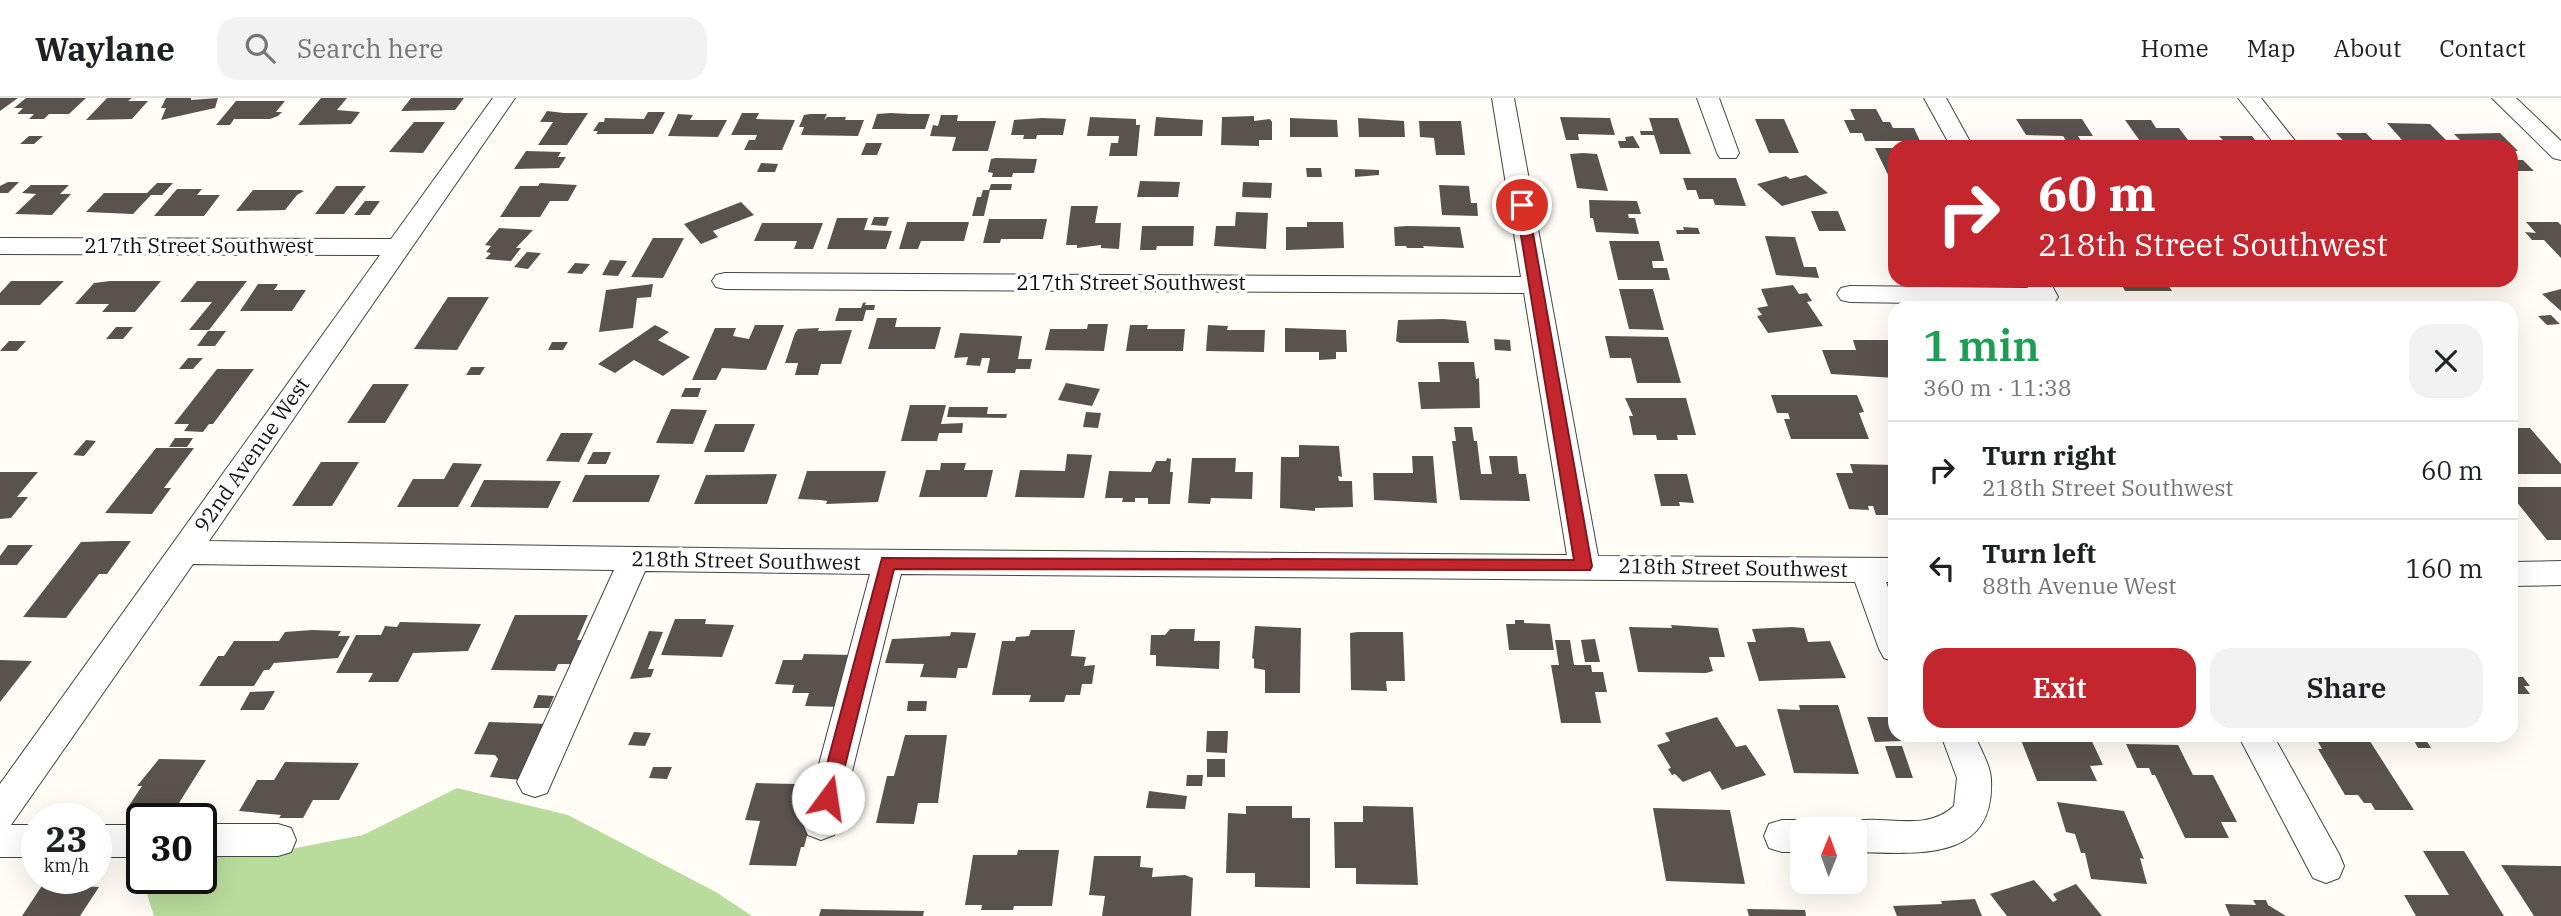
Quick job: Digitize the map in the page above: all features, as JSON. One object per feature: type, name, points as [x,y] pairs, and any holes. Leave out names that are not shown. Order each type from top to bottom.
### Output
[{"type":"street","name":"92nd Avenue West","points":[[0,813],[504,98]]},
{"type":"street","points":[[1503,98],[1584,566]]},
{"type":"street","points":[[1708,98],[1728,153]]},
{"type":"street","points":[[1935,98],[1958,140]]},
{"type":"street","points":[[2249,98],[2283,140]]},
{"type":"street","points":[[2503,98],[2561,153]]},
{"type":"street","name":"217th Street Southwest","points":[[0,246],[398,247]]},
{"type":"street","name":"217th Street Southwest","points":[[725,281],[1536,285]]},
{"type":"street","points":[[1850,294],[2040,288]]},
{"type":"street","name":"218th Street Southwest","points":[[184,552],[888,562],[1881,570]]},
{"type":"street","points":[[536,782],[634,559]]},
{"type":"street","points":[[821,824],[888,562]]},
{"type":"street","points":[[1881,570],[1888,610]]},
{"type":"street","points":[[2518,574],[2561,573]]},
{"type":"street","points":[[1867,836],[1930,837],[1955,829],[1971,813],[1974,778],[1961,742]]},
{"type":"street","points":[[2259,742],[2326,866]]},
{"type":"street","points":[[217,840],[278,840]]},
{"type":"street","points":[[0,841],[21,841]]},
{"type":"green space","points":[[457,788],[568,815],[716,892],[752,916],[154,916],[147,894],[217,894],[217,851],[254,856],[363,835]]},
{"type":"building","points":[[0,98],[18,98],[0,111]]},
{"type":"building","points":[[26,98],[86,98],[69,114],[49,114],[44,119],[29,119],[34,114],[17,114],[23,108],[14,108]]},
{"type":"building","points":[[107,98],[148,101],[132,119],[86,120]]},
{"type":"building","points":[[166,98],[218,98],[215,108],[161,120],[166,108],[161,108]]},
{"type":"building","points":[[321,98],[347,98],[337,110],[360,112],[351,124],[298,125]]},
{"type":"building","points":[[411,98],[464,98],[455,110],[401,111]]},
{"type":"building","points":[[236,101],[285,101],[276,112],[282,112],[270,119],[234,119],[230,125],[216,125]]},
{"type":"building","points":[[1850,109],[1876,109],[1883,122],[1890,122],[1893,128],[1914,128],[1920,140],[1865,141],[1862,133],[1850,133],[1844,120],[1855,120]]},
{"type":"building","points":[[547,111],[588,113],[567,145],[538,145],[553,122],[540,122]]},
{"type":"building","points":[[648,112],[665,112],[653,134],[596,134],[598,131],[593,131],[605,118],[644,119]]},
{"type":"building","points":[[742,113],[759,113],[756,119],[795,120],[782,150],[744,150],[749,140],[755,140],[757,135],[731,135]]},
{"type":"building","points":[[678,114],[693,115],[690,120],[727,120],[718,137],[668,136]]},
{"type":"building","points":[[827,114],[824,120],[827,117],[846,117],[845,120],[864,120],[858,136],[801,135],[804,127],[799,127],[804,115]]},
{"type":"building","points":[[877,114],[930,114],[925,129],[872,129]]},
{"type":"building","points":[[941,115],[958,115],[957,121],[996,121],[988,151],[952,151],[956,137],[930,136],[933,125],[938,126]]},
{"type":"building","points":[[1254,116],[1254,121],[1270,119],[1272,140],[1259,140],[1259,146],[1221,145],[1222,117]]},
{"type":"building","points":[[1090,117],[1136,119],[1136,125],[1140,125],[1137,156],[1109,156],[1111,143],[1118,143],[1119,136],[1087,136]]},
{"type":"building","points":[[1156,117],[1203,120],[1202,136],[1154,136]]},
{"type":"building","points":[[1560,117],[1610,118],[1615,135],[1578,134],[1579,140],[1566,140]]},
{"type":"building","points":[[1290,118],[1337,120],[1338,137],[1290,137]]},
{"type":"building","points":[[1358,118],[1404,121],[1405,137],[1359,137]]},
{"type":"building","points":[[1649,118],[1678,118],[1691,154],[1660,154],[1654,135],[1641,135],[1640,131],[1653,131]]},
{"type":"building","points":[[1066,119],[1063,135],[1037,135],[1036,139],[1023,139],[1024,135],[1011,135],[1014,120]]},
{"type":"building","points":[[1755,119],[1784,119],[1799,153],[1769,153]]},
{"type":"building","points":[[2016,119],[2082,119],[2093,136],[2078,136],[2080,140],[2066,140],[2063,136],[2026,135]]},
{"type":"building","points":[[2125,120],[2151,120],[2156,128],[2179,128],[2188,140],[2139,140]]},
{"type":"building","points":[[1419,121],[1461,121],[1465,155],[1436,155],[1434,138],[1420,137]]},
{"type":"building","points":[[414,122],[445,122],[423,153],[389,152]]},
{"type":"building","points":[[2387,123],[2430,124],[2446,140],[2402,140]]},
{"type":"building","points":[[2336,133],[2366,133],[2372,140],[2342,140]]},
{"type":"building","points":[[2500,133],[2507,140],[2460,140],[2454,134]]},
{"type":"building","points":[[29,136],[43,136],[34,144],[20,144]]},
{"type":"building","points":[[1633,136],[1640,148],[1620,148],[1618,141],[1626,141],[1625,137]]},
{"type":"building","points":[[2219,136],[2252,136],[2255,140],[2223,140]]},
{"type":"building","points":[[866,143],[882,143],[877,155],[861,155]]},
{"type":"building","points":[[1875,148],[1888,148],[1888,175]]},
{"type":"building","points":[[526,151],[561,152],[558,157],[566,157],[559,168],[514,169]]},
{"type":"building","points":[[1570,154],[1597,154],[1608,191],[1577,188]]},
{"type":"building","points":[[991,159],[1037,159],[1034,173],[992,177],[993,173],[988,172]]},
{"type":"building","points":[[2518,160],[2523,160],[2534,171],[2518,171]]},
{"type":"building","points":[[761,163],[778,164],[775,172],[757,172]]},
{"type":"building","points":[[1306,168],[1321,168],[1322,177],[1307,177]]},
{"type":"building","points":[[1355,169],[1379,170],[1379,175],[1355,177]]},
{"type":"building","points":[[1806,175],[1828,193],[1782,206],[1757,184],[1786,176],[1790,179]]},
{"type":"building","points":[[1683,178],[1736,178],[1746,206],[1715,205],[1713,199],[1699,199],[1696,190],[1687,190]]},
{"type":"building","points":[[1140,181],[1180,182],[1178,197],[1137,197]]},
{"type":"building","points":[[8,182],[19,182],[8,193],[0,193],[0,186]]},
{"type":"building","points":[[1243,182],[1272,183],[1271,198],[1242,197]]},
{"type":"building","points":[[157,183],[173,183],[162,195],[151,195],[133,214],[86,212],[104,193],[147,193]]},
{"type":"building","points":[[540,183],[577,185],[568,201],[550,201],[540,217],[500,217],[520,186],[538,186]]},
{"type":"building","points":[[991,184],[1012,184],[1011,190],[989,190]]},
{"type":"building","points":[[31,185],[69,185],[60,194],[71,194],[52,215],[15,214],[36,194],[22,193]]},
{"type":"building","points":[[1439,185],[1469,186],[1471,203],[1477,203],[1478,216],[1442,215]]},
{"type":"building","points":[[336,186],[366,186],[344,214],[315,214]]},
{"type":"building","points":[[177,189],[202,189],[197,195],[220,195],[204,216],[154,216]]},
{"type":"building","points":[[253,190],[304,191],[297,195],[285,210],[236,211]]},
{"type":"building","points":[[983,190],[990,190],[984,216],[972,216],[977,197],[981,197]]},
{"type":"building","points":[[1589,200],[1637,201],[1641,214],[1628,214],[1629,218],[1635,218],[1639,234],[1596,232],[1593,218],[1590,218]]},
{"type":"building","points":[[365,201],[380,201],[370,215],[354,215]]},
{"type":"building","points":[[741,202],[754,215],[713,231],[718,237],[701,244],[684,224]]},
{"type":"building","points":[[1071,206],[1098,206],[1095,223],[1121,223],[1119,249],[1101,248],[1101,245],[1077,248],[1077,245],[1066,245]]},
{"type":"building","points":[[1811,211],[1838,211],[1846,231],[1819,231]]},
{"type":"building","points":[[1236,212],[1268,213],[1266,249],[1214,246],[1216,226],[1235,226]]},
{"type":"building","points":[[874,217],[889,217],[886,226],[871,225]]},
{"type":"building","points":[[837,218],[868,218],[864,230],[892,231],[886,249],[827,249]]},
{"type":"building","points":[[989,219],[1047,219],[1043,239],[1001,239],[1000,243],[983,243]]},
{"type":"building","points":[[907,222],[969,222],[964,241],[921,241],[918,249],[899,249]]},
{"type":"building","points":[[1307,222],[1343,222],[1344,248],[1286,250],[1286,227],[1307,227]]},
{"type":"building","points":[[2526,222],[2558,222],[2561,225],[2561,258],[2544,240],[2532,240],[2525,232],[2536,233]]},
{"type":"building","points":[[762,223],[823,223],[813,249],[794,249],[797,241],[754,241]]},
{"type":"building","points":[[1142,226],[1194,226],[1193,246],[1157,246],[1156,250],[1140,250]]},
{"type":"building","points":[[1394,227],[1460,227],[1464,248],[1395,246]]},
{"type":"building","points":[[1683,227],[1698,228],[1700,234],[1677,234],[1676,230],[1684,230]]},
{"type":"building","points":[[499,228],[533,230],[516,248],[521,248],[511,261],[485,259],[491,253],[486,252],[491,246],[485,245]]},
{"type":"building","points":[[1765,236],[1795,237],[1804,267],[1816,267],[1819,278],[1776,275]]},
{"type":"building","points":[[653,238],[684,238],[663,278],[631,277]]},
{"type":"building","points":[[1609,241],[1659,241],[1664,261],[1652,261],[1653,268],[1667,268],[1670,280],[1618,280]]},
{"type":"building","points":[[527,252],[541,253],[528,269],[514,267]]},
{"type":"building","points":[[610,260],[627,261],[618,276],[602,275]]},
{"type":"building","points":[[575,263],[590,264],[582,274],[567,273]]},
{"type":"building","points":[[11,281],[64,281],[40,305],[0,305],[0,293]]},
{"type":"building","points":[[161,281],[135,312],[102,312],[109,304],[75,304],[94,283]]},
{"type":"building","points":[[197,281],[247,281],[209,330],[189,330],[212,302],[180,302]]},
{"type":"building","points":[[258,284],[278,284],[274,290],[306,290],[292,311],[240,311]]},
{"type":"building","points":[[653,284],[651,297],[637,298],[633,328],[599,332],[606,290]]},
{"type":"building","points":[[1793,285],[1799,294],[1807,293],[1812,301],[1807,302],[1823,326],[1768,333],[1757,316],[1762,315],[1757,308],[1768,306],[1761,289]]},
{"type":"building","points":[[2123,287],[2169,287],[2172,291],[2125,291]]},
{"type":"building","points":[[1619,289],[1653,289],[1664,330],[1629,329]]},
{"type":"building","points":[[2561,289],[2561,311],[2542,294]]},
{"type":"building","points":[[448,297],[489,297],[457,350],[414,349]]},
{"type":"building","points":[[866,302],[865,305],[875,305],[874,310],[866,310],[863,321],[835,321],[839,308],[861,308]]},
{"type":"building","points":[[2551,315],[2560,324],[2547,325],[2538,316]]},
{"type":"building","points":[[877,318],[897,318],[895,327],[941,327],[935,349],[868,349]]},
{"type":"building","points":[[1398,320],[1466,321],[1469,343],[1396,341]]},
{"type":"building","points":[[1088,324],[1108,324],[1104,351],[1045,350],[1050,329],[1087,329]]},
{"type":"building","points":[[655,325],[669,332],[658,340],[690,357],[663,376],[634,360],[615,373],[598,364]]},
{"type":"building","points":[[755,325],[784,325],[766,370],[722,368],[716,380],[692,380],[715,328],[736,328],[733,336],[749,339]]},
{"type":"building","points":[[1130,325],[1148,325],[1147,329],[1185,329],[1183,351],[1126,351]]},
{"type":"building","points":[[1208,325],[1228,326],[1227,330],[1265,330],[1264,352],[1206,351]]},
{"type":"building","points":[[116,327],[133,327],[123,339],[106,339]]},
{"type":"building","points":[[819,328],[818,331],[852,330],[841,364],[821,364],[818,375],[795,375],[798,363],[785,363],[795,333],[798,329]]},
{"type":"building","points":[[1285,328],[1346,330],[1347,352],[1336,352],[1336,359],[1319,360],[1319,352],[1285,352]]},
{"type":"building","points":[[208,331],[226,331],[215,346],[197,346]]},
{"type":"building","points":[[960,333],[1022,336],[1018,359],[1032,359],[1030,369],[1016,369],[1015,373],[987,373],[990,358],[982,358],[980,366],[966,365],[968,357],[954,358]]},
{"type":"building","points":[[1605,336],[1668,337],[1681,383],[1637,383],[1631,358],[1610,358]]},
{"type":"building","points":[[1494,339],[1510,340],[1511,351],[1495,350]]},
{"type":"building","points":[[1853,340],[1888,340],[1888,378],[1831,374],[1822,350],[1856,350]]},
{"type":"building","points":[[9,341],[26,341],[17,351],[0,351]]},
{"type":"building","points":[[552,342],[568,342],[563,350],[548,350]]},
{"type":"building","points":[[188,358],[203,358],[193,369],[179,369]]},
{"type":"building","points":[[1438,362],[1474,362],[1476,379],[1479,378],[1480,408],[1421,409],[1418,382],[1440,382]]},
{"type":"building","points":[[471,367],[485,367],[480,375],[466,375]]},
{"type":"building","points":[[217,369],[254,369],[213,424],[209,424],[203,432],[184,431],[189,424],[174,424]]},
{"type":"building","points":[[1066,383],[1100,389],[1092,406],[1058,400]]},
{"type":"building","points":[[373,384],[409,384],[385,423],[347,423]]},
{"type":"building","points":[[685,388],[701,388],[698,397],[681,397]]},
{"type":"building","points":[[1771,395],[1857,395],[1864,412],[1859,413],[1869,439],[1791,439],[1784,419],[1790,419],[1788,413],[1777,413]]},
{"type":"building","points":[[1625,398],[1686,398],[1696,435],[1677,435],[1678,440],[1657,440],[1656,435],[1633,435],[1629,416],[1633,416]]},
{"type":"building","points":[[910,405],[946,405],[941,424],[963,423],[962,433],[939,433],[937,441],[901,441]]},
{"type":"building","points":[[949,407],[988,407],[987,414],[1007,414],[1006,418],[947,417]]},
{"type":"building","points":[[671,409],[707,410],[693,444],[656,443]]},
{"type":"building","points":[[1086,412],[1101,413],[1098,428],[1083,427]]},
{"type":"building","points":[[715,424],[755,424],[744,452],[704,452]]},
{"type":"building","points":[[1454,427],[1472,427],[1474,441],[1477,441],[1481,474],[1492,474],[1489,456],[1517,456],[1519,474],[1526,474],[1530,501],[1460,500],[1452,441],[1456,441]]},
{"type":"building","points":[[2518,428],[2530,428],[2561,464],[2561,474],[2518,474]]},
{"type":"building","points":[[561,433],[593,433],[579,462],[546,461]]},
{"type":"building","points":[[175,438],[193,438],[187,447],[169,447]]},
{"type":"building","points":[[86,440],[96,441],[84,456],[73,455]]},
{"type":"building","points":[[1299,445],[1339,446],[1342,477],[1338,476],[1339,481],[1352,481],[1353,507],[1315,508],[1315,511],[1280,508],[1281,457],[1299,457]]},
{"type":"building","points":[[156,448],[194,448],[164,488],[171,488],[152,514],[105,513]]},
{"type":"building","points":[[593,452],[611,452],[606,464],[587,464]]},
{"type":"building","points":[[1067,454],[1092,455],[1084,498],[1015,497],[1020,470],[1065,471]]},
{"type":"building","points":[[1412,456],[1433,456],[1437,503],[1374,500],[1373,473],[1413,473]]},
{"type":"building","points":[[1167,458],[1171,459],[1170,472],[1173,472],[1170,504],[1148,504],[1148,498],[1122,502],[1123,498],[1105,498],[1109,471],[1151,472],[1156,461],[1166,461]]},
{"type":"building","points":[[1192,458],[1236,458],[1235,472],[1253,472],[1252,499],[1211,498],[1210,504],[1188,503]]},
{"type":"building","points":[[321,462],[359,462],[332,506],[292,506]]},
{"type":"building","points":[[453,463],[482,464],[458,507],[397,507],[413,479],[444,479]]},
{"type":"building","points":[[941,463],[966,463],[964,470],[993,470],[987,497],[919,497],[926,470],[940,470]]},
{"type":"building","points":[[1850,464],[1888,465],[1888,515],[1876,515],[1873,506],[1868,506],[1869,510],[1849,509],[1836,473],[1853,473]]},
{"type":"building","points":[[807,471],[886,471],[878,502],[826,504],[827,501],[798,499]]},
{"type":"building","points":[[0,472],[38,472],[17,497],[28,497],[11,518],[0,519]]},
{"type":"building","points":[[777,474],[767,504],[694,504],[706,475]]},
{"type":"building","points":[[1654,474],[1687,474],[1694,503],[1679,502],[1680,506],[1661,506]]},
{"type":"building","points":[[585,475],[660,475],[649,502],[572,502]]},
{"type":"building","points":[[484,480],[561,481],[548,508],[470,507]]},
{"type":"building","points":[[2518,487],[2561,487],[2561,540],[2547,540],[2518,504]]},
{"type":"building","points":[[131,541],[107,574],[99,574],[66,618],[23,617],[81,542]]},
{"type":"building","points":[[8,545],[33,545],[17,565],[0,565],[0,556]]},
{"type":"building","points":[[515,615],[588,615],[577,640],[582,640],[572,664],[558,664],[555,671],[491,670]]},
{"type":"building","points":[[675,619],[706,619],[705,624],[734,625],[722,657],[661,655]]},
{"type":"building","points":[[1515,620],[1550,624],[1554,650],[1509,650],[1506,624],[1515,624]]},
{"type":"building","points":[[400,622],[481,624],[468,651],[413,653],[398,682],[368,682],[373,673],[336,673],[356,635],[381,635],[385,626],[397,627]]},
{"type":"building","points":[[1671,625],[1718,628],[1725,657],[1709,657],[1713,671],[1706,673],[1638,672],[1629,627],[1672,628]]},
{"type":"building","points":[[1255,626],[1301,628],[1300,693],[1265,693],[1265,670],[1254,668],[1252,658]]},
{"type":"building","points":[[1804,628],[1808,642],[1830,641],[1846,678],[1759,681],[1747,642],[1756,642],[1752,629]]},
{"type":"building","points":[[1170,629],[1195,629],[1194,641],[1220,641],[1219,669],[1156,666],[1156,655],[1150,655],[1151,635],[1165,635]]},
{"type":"building","points":[[1031,630],[1075,630],[1071,656],[1086,657],[1084,666],[1095,665],[1092,684],[1082,684],[1080,695],[1066,695],[1064,702],[1029,702],[1031,695],[992,695],[1002,641],[1015,641],[1016,637],[1029,636]]},
{"type":"building","points":[[341,631],[338,636],[350,636],[338,658],[274,663],[269,670],[264,670],[254,686],[199,686],[218,656],[224,656],[234,641],[279,641],[285,632]]},
{"type":"building","points":[[649,631],[663,632],[648,669],[654,669],[651,677],[630,679]]},
{"type":"building","points":[[951,632],[976,633],[967,668],[958,668],[956,678],[920,677],[924,664],[885,663],[892,639],[950,636]]},
{"type":"building","points":[[1403,632],[1405,681],[1386,681],[1387,691],[1351,690],[1350,633]]},
{"type":"building","points":[[1595,639],[1600,662],[1585,662],[1581,640]]},
{"type":"building","points":[[1555,640],[1570,640],[1574,665],[1591,665],[1592,672],[1603,672],[1607,692],[1595,692],[1601,723],[1561,723],[1551,665],[1559,665]]},
{"type":"building","points":[[804,654],[854,655],[842,707],[805,706],[809,693],[792,693],[794,685],[775,684],[783,660],[802,660]]},
{"type":"building","points":[[0,660],[32,661],[0,702]]},
{"type":"building","points":[[2518,677],[2523,677],[2530,686],[2524,686],[2530,694],[2518,694]]},
{"type":"building","points":[[275,691],[264,710],[240,710],[250,692]]},
{"type":"building","points":[[538,695],[554,696],[549,708],[533,708]]},
{"type":"building","points":[[908,701],[927,701],[926,711],[907,711]]},
{"type":"building","points":[[1799,705],[1838,705],[1859,774],[1794,773],[1777,709],[1800,710]]},
{"type":"building","points":[[1717,717],[1736,747],[1746,745],[1766,775],[1722,790],[1710,771],[1683,782],[1675,774],[1672,775],[1668,769],[1671,768],[1657,745],[1670,741],[1665,733]]},
{"type":"building","points":[[1867,717],[1888,717],[1888,742],[1875,742]]},
{"type":"building","points":[[489,722],[550,724],[520,780],[490,777],[498,759],[495,755],[474,754]]},
{"type":"building","points":[[1207,731],[1228,731],[1227,753],[1206,752]]},
{"type":"building","points":[[634,732],[651,733],[645,746],[628,745]]},
{"type":"building","points":[[905,735],[947,735],[938,803],[918,803],[914,824],[876,823],[887,776],[894,776]]},
{"type":"building","points":[[2022,742],[2092,742],[2103,765],[2090,766],[2097,781],[2037,781]]},
{"type":"building","points":[[2318,742],[2370,742],[2414,810],[2375,810],[2371,803],[2364,803],[2358,795],[2345,795],[2318,749],[2322,749]]},
{"type":"building","points":[[2415,742],[2427,742],[2431,748],[2418,748]]},
{"type":"building","points":[[2126,744],[2178,745],[2193,775],[2213,775],[2237,822],[2221,822],[2229,838],[2185,838],[2155,775],[2152,775],[2149,768],[2137,768]]},
{"type":"building","points":[[1885,746],[1902,746],[1913,778],[1896,778]]},
{"type":"building","points":[[159,759],[206,760],[179,803],[131,803],[142,786],[137,786]]},
{"type":"building","points":[[1207,759],[1225,759],[1225,777],[1207,777]]},
{"type":"building","points":[[285,762],[359,763],[339,800],[313,800],[303,818],[279,818],[281,815],[239,811],[257,780],[274,780]]},
{"type":"building","points":[[653,767],[672,767],[667,779],[649,778]]},
{"type":"building","points":[[1187,775],[1203,775],[1202,786],[1186,786]]},
{"type":"building","points":[[756,783],[795,784],[793,792],[819,792],[796,866],[749,865],[760,821],[745,820]]},
{"type":"building","points":[[1149,791],[1187,796],[1185,809],[1146,808]]},
{"type":"building","points":[[2057,802],[2124,811],[2144,859],[2140,858],[2147,884],[2091,879],[2085,853],[2081,853],[2075,834],[2066,832]]},
{"type":"building","points":[[1246,806],[1292,806],[1292,818],[1310,818],[1310,888],[1255,887],[1255,873],[1226,873],[1228,813],[1246,814]]},
{"type":"building","points":[[1363,806],[1413,807],[1418,885],[1356,884],[1356,868],[1335,868],[1334,822],[1363,822]]},
{"type":"building","points":[[1653,808],[1730,810],[1745,884],[1666,881]]},
{"type":"building","points":[[1018,850],[1059,850],[1052,906],[1014,906],[1013,910],[981,910],[982,905],[965,905],[973,855],[1017,855]]},
{"type":"building","points":[[2423,851],[2464,851],[2504,916],[2416,916],[2404,895],[2449,895]]},
{"type":"building","points":[[1094,856],[1141,856],[1140,867],[1153,868],[1152,877],[1185,875],[1193,878],[1191,916],[1102,916],[1105,896],[1089,895]]},
{"type":"building","points":[[2501,865],[2561,866],[2561,916],[2534,916]]},
{"type":"building","points":[[2034,880],[2053,902],[2057,900],[2053,894],[2076,884],[2102,916],[2007,916],[1990,894]]},
{"type":"building","points":[[36,894],[94,894],[80,916],[22,916]]},
{"type":"building","points":[[1975,899],[1982,916],[1897,916],[1893,906],[1942,904],[1941,901]]},
{"type":"building","points":[[2253,900],[2266,900],[2268,905],[2286,916],[2230,916],[2225,904],[2256,905]]},
{"type":"building","points":[[821,909],[924,911],[923,916],[819,916]]},
{"type":"building","points":[[1747,909],[1805,910],[1806,916],[1749,916]]},
{"type":"route","points":[[828,798],[888,562],[1584,566],[1522,205]]}]
